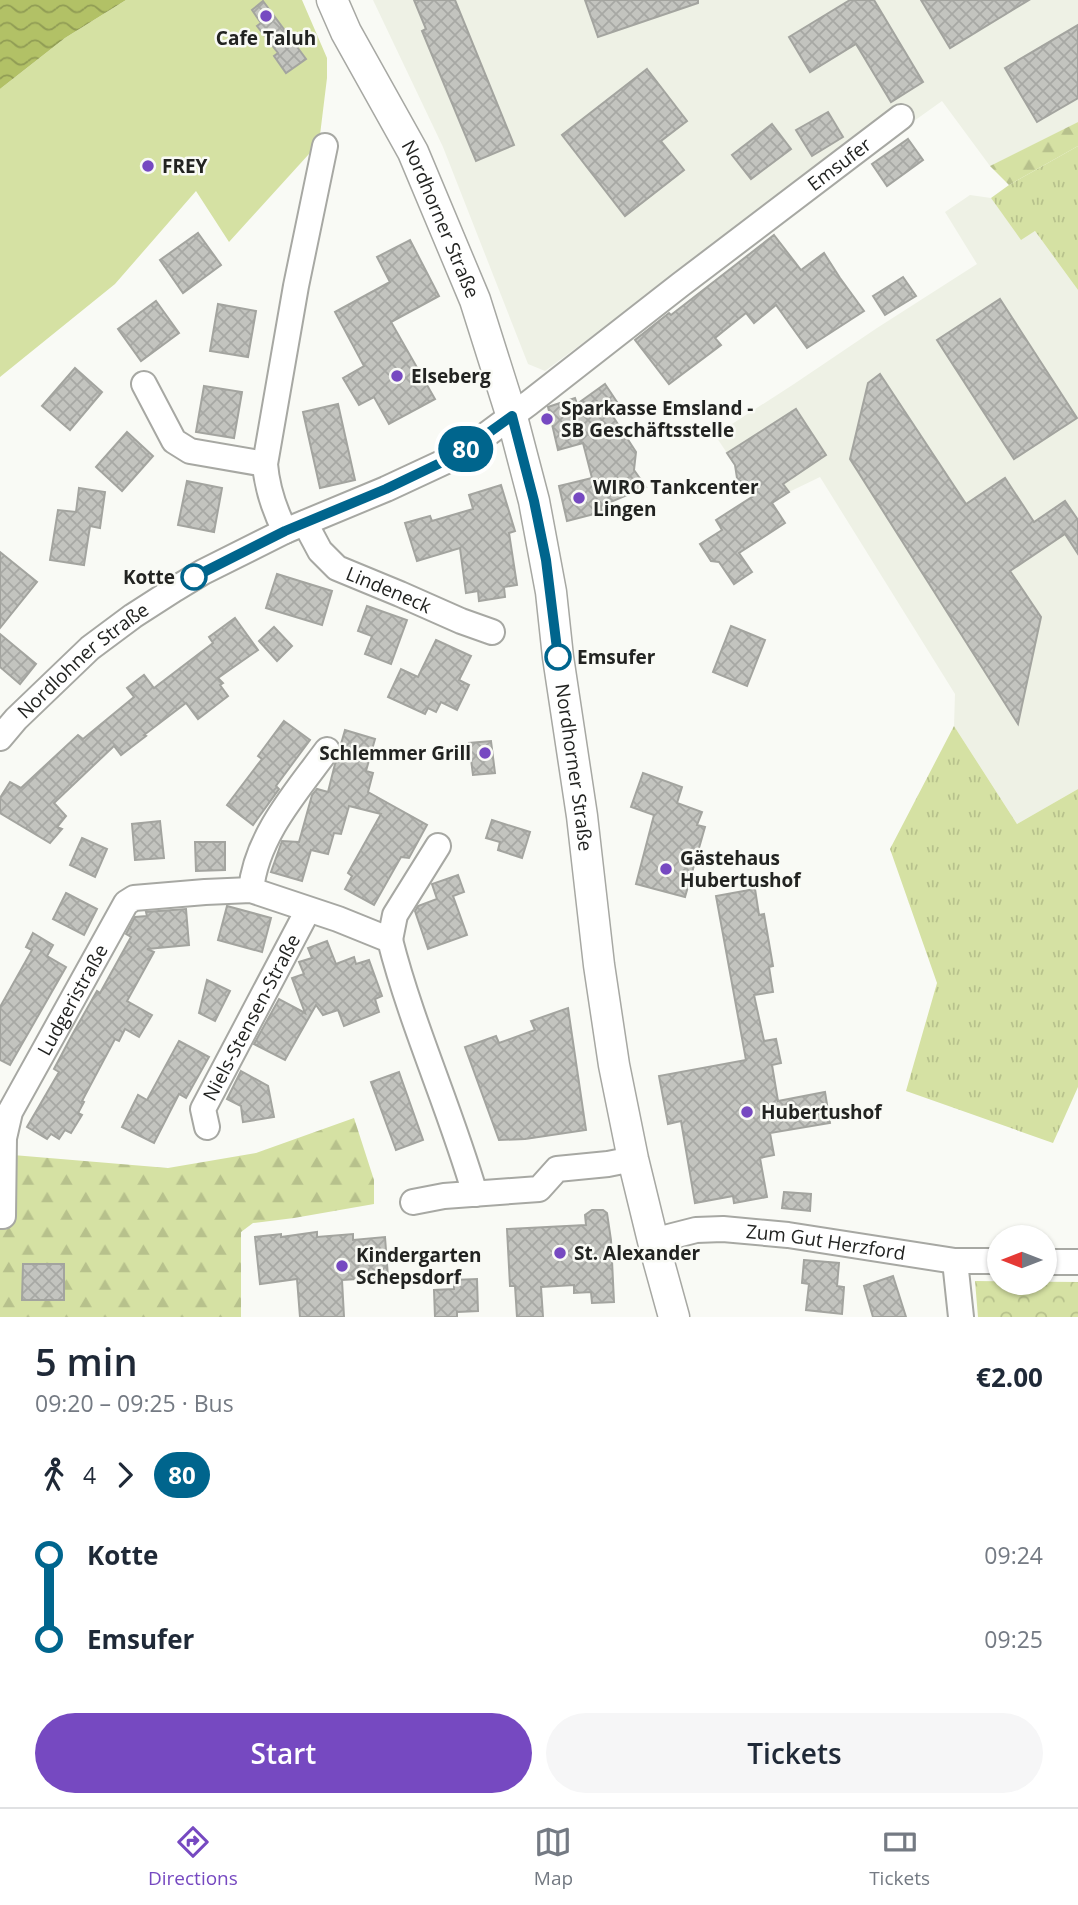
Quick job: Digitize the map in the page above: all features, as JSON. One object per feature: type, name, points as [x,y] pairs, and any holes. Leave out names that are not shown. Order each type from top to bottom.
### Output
[{"type":"main road","name":"Nordhorner Straße","points":[[332,0],[346,32],[413,152],[475,300],[512,416],[546,560],[614,1065],[633,1159],[674,1317]]},
{"type":"street","name":"Emsufer","points":[[512,416],[901,117]]},
{"type":"street","points":[[295,527],[273,506],[265,464],[296,286],[325,146]]},
{"type":"street","points":[[144,384],[174,441],[190,451],[265,464]]},
{"type":"street","name":"Nordlohner Straße","points":[[0,738],[16,719],[90,648],[133,616],[203,572],[295,527],[386,489],[459,454],[512,416]]},
{"type":"street","name":"Lindeneck","points":[[295,527],[337,568],[492,632]]},
{"type":"street","points":[[251,890],[253,871],[276,820],[327,750]]},
{"type":"street","points":[[438,846],[395,915],[390,940],[415,1024],[462,1149],[475,1194]]},
{"type":"street","name":"Ludgeristraße","points":[[0,1216],[3,1216],[4,1138],[10,1112],[126,903],[134,898],[251,890],[338,919],[390,940]]},
{"type":"street","name":"Niels-Stensen-Straße","points":[[207,1127],[203,1109],[308,910]]},
{"type":"street","points":[[413,1202],[444,1196],[539,1189],[556,1169],[633,1159]]},
{"type":"street","name":"Zum Gut Herzford","points":[[653,1241],[696,1230],[723,1229],[788,1235],[955,1261],[987,1261]]},
{"type":"street","points":[[955,1261],[961,1317]]},
{"type":"street","points":[[1057,1262],[1078,1262]]},
{"type":"shaded area","points":[[373,0],[1078,0],[1078,122],[990,166],[942,101],[679,272],[545,371],[528,364],[443,147]]},
{"type":"shaded area","points":[[970,195],[991,198],[1021,239],[1035,231],[1078,290],[1078,789],[1017,824],[954,726],[955,694],[820,477],[772,503],[753,496],[745,483],[737,478],[735,465],[715,435],[977,264],[945,212]]},
{"type":"green space","name":"FREY","points":[[126,0],[302,0],[327,58],[319,143],[229,242],[196,191],[115,284],[0,377],[0,89],[65,38]]},
{"type":"green space","points":[[1078,122],[1078,146],[1009,185],[990,166]]},
{"type":"green space","points":[[1078,146],[1078,290],[1035,231],[1021,240],[991,198]]},
{"type":"green space","points":[[954,726],[1017,824],[1078,789],[1078,1087],[1053,1143],[906,1091],[937,983],[890,849]]},
{"type":"green space","points":[[354,1118],[374,1180],[374,1204],[253,1223],[241,1232],[241,1317],[0,1317],[0,1209],[13,1155],[168,1168],[256,1153]]},
{"type":"green space","points":[[975,1281],[987,1281],[987,1295],[1057,1295],[1057,1282],[1078,1282],[1078,1317],[978,1317]]},
{"type":"water","points":[[0,0],[126,0],[65,38],[0,89]]},
{"type":"building","points":[[414,0],[455,0],[514,145],[476,161],[422,31],[426,29]]},
{"type":"building","points":[[585,0],[698,0],[698,3],[598,37]]},
{"type":"building","points":[[850,0],[874,0],[923,82],[891,102],[856,44],[810,72],[789,37]]},
{"type":"building","points":[[921,0],[1029,0],[950,48]]},
{"type":"building","points":[[263,1],[306,59],[286,73],[274,56],[278,53],[257,26],[261,23],[252,10]]},
{"type":"building","points":[[1078,25],[1078,98],[1037,122],[1005,68]]},
{"type":"building","points":[[647,69],[687,121],[661,141],[684,170],[625,216],[562,135]]},
{"type":"building","points":[[828,112],[843,137],[812,156],[796,130]]},
{"type":"building","points":[[772,124],[791,149],[751,179],[732,155]]},
{"type":"building","points":[[908,139],[923,160],[887,186],[872,164]]},
{"type":"building","points":[[198,233],[221,265],[183,293],[160,260]]},
{"type":"building","points":[[774,235],[801,270],[824,253],[864,311],[807,348],[776,305],[754,323],[746,313],[715,338],[721,345],[669,384],[635,340]]},
{"type":"building","points":[[410,240],[439,296],[391,322],[435,399],[389,424],[374,397],[359,405],[343,378],[364,366],[335,312],[390,282],[377,257]]},
{"type":"building","points":[[903,277],[916,296],[885,315],[873,296]]},
{"type":"building","points":[[1000,299],[1077,418],[1014,459],[937,340]]},
{"type":"building","points":[[156,301],[179,333],[141,361],[118,329]]},
{"type":"building","points":[[218,304],[256,311],[248,357],[210,351]]},
{"type":"building","points":[[75,368],[102,392],[70,430],[42,406]]},
{"type":"building","points":[[880,374],[966,504],[1005,478],[1034,522],[1065,501],[1078,520],[1078,554],[1065,534],[1010,571],[1041,617],[1018,724],[850,459],[868,383]]},
{"type":"building","points":[[605,384],[621,408],[612,415],[636,452],[634,470],[646,487],[601,506],[602,512],[567,521],[559,486],[592,478],[583,443],[558,450],[548,407],[575,398],[577,404]]},
{"type":"building","points":[[204,386],[242,392],[234,438],[196,432]]},
{"type":"building","points":[[338,404],[355,480],[320,488],[303,412]]},
{"type":"building","points":[[796,409],[826,455],[783,484],[789,492],[772,503],[785,523],[739,553],[752,572],[734,584],[719,562],[711,561],[700,544],[722,530],[716,520],[755,495],[737,478],[735,465],[727,453]]},
{"type":"building","points":[[127,432],[153,456],[122,491],[96,467]]},
{"type":"building","points":[[187,481],[222,488],[214,532],[178,525]]},
{"type":"building","points":[[501,485],[515,531],[509,533],[517,585],[504,587],[505,597],[479,601],[478,591],[466,593],[460,548],[417,561],[405,523],[430,516],[432,521],[473,509],[469,495]]},
{"type":"building","points":[[79,488],[105,492],[100,528],[90,526],[84,565],[50,560],[58,510],[76,512]]},
{"type":"building","points":[[0,552],[37,582],[0,628]]},
{"type":"building","points":[[277,574],[332,591],[322,625],[266,608]]},
{"type":"building","points":[[367,606],[407,620],[391,664],[365,654],[372,636],[358,631]]},
{"type":"building","points":[[235,618],[258,650],[218,678],[228,696],[198,719],[186,703],[121,755],[114,746],[54,803],[66,816],[57,827],[62,829],[50,843],[0,813],[0,798],[10,782],[21,788],[78,735],[83,739],[134,697],[127,688],[144,675],[154,688],[213,643],[209,637]]},
{"type":"building","points":[[731,626],[765,640],[747,686],[713,672]]},
{"type":"building","points":[[274,627],[292,646],[277,661],[259,641]]},
{"type":"building","points":[[0,634],[36,664],[20,684],[0,667]]},
{"type":"building","points":[[436,640],[471,656],[459,680],[469,685],[457,710],[441,702],[436,712],[428,708],[425,714],[388,697],[401,669],[418,677]]},
{"type":"building","points":[[284,721],[310,740],[276,786],[279,789],[253,825],[227,805],[262,759],[258,756]]},
{"type":"building","points":[[345,730],[375,739],[366,771],[373,773],[368,792],[427,825],[409,858],[401,857],[374,905],[345,889],[352,876],[348,873],[381,814],[349,806],[341,834],[334,833],[328,854],[311,850],[302,881],[271,872],[282,841],[299,842],[312,795],[317,789],[328,792],[335,764],[342,752]]},
{"type":"building","points":[[491,741],[495,773],[473,775],[469,743]]},
{"type":"building","points":[[643,773],[682,787],[677,803],[702,812],[697,825],[705,827],[685,897],[636,884],[654,815],[631,807]]},
{"type":"building","points":[[492,820],[530,832],[522,858],[498,850],[500,842],[486,838]]},
{"type":"building","points":[[160,821],[164,858],[135,860],[132,824]]},
{"type":"building","points":[[82,838],[107,849],[95,877],[70,865]]},
{"type":"building","points":[[195,842],[225,842],[225,870],[196,871]]},
{"type":"building","points":[[458,875],[464,892],[453,896],[467,935],[428,949],[415,911],[418,906],[437,899],[432,884]]},
{"type":"building","name":"Hubertushof","points":[[755,889],[759,915],[764,914],[773,966],[769,967],[773,992],[754,995],[764,1041],[776,1039],[781,1063],[772,1065],[778,1101],[825,1092],[830,1123],[770,1133],[774,1155],[760,1158],[767,1197],[734,1203],[733,1196],[695,1203],[681,1121],[668,1124],[659,1076],[746,1060],[716,896]]},
{"type":"building","points":[[66,893],[97,909],[84,935],[53,919]]},
{"type":"building","points":[[227,906],[271,918],[262,952],[218,940]]},
{"type":"building","points":[[186,909],[189,945],[147,949],[154,952],[127,1001],[152,1015],[139,1037],[125,1029],[119,1041],[115,1039],[82,1101],[84,1102],[78,1113],[82,1115],[71,1133],[65,1130],[59,1139],[51,1134],[47,1139],[27,1127],[59,1072],[54,1069],[72,1035],[97,991],[100,993],[131,937],[126,934],[135,917],[147,916],[146,912]]},
{"type":"building","points":[[33,933],[53,945],[47,956],[66,967],[10,1065],[0,1060],[0,1007],[32,950],[26,947]]},
{"type":"building","points":[[327,941],[336,964],[354,957],[356,964],[369,960],[382,996],[375,999],[379,1012],[344,1026],[338,1010],[323,1015],[316,1005],[285,1060],[254,1044],[279,999],[305,1013],[292,978],[304,974],[299,962],[312,958],[308,948]]},
{"type":"building","points":[[207,980],[230,991],[215,1021],[199,1013]]},
{"type":"building","points":[[568,1008],[586,1130],[499,1140],[465,1047],[496,1036],[499,1043],[535,1030],[531,1021]]},
{"type":"building","points":[[179,1041],[209,1057],[186,1098],[179,1094],[154,1143],[122,1127],[138,1095],[147,1100]]},
{"type":"building","points":[[241,1071],[268,1086],[274,1117],[243,1122],[241,1106],[227,1099]]},
{"type":"building","points":[[399,1072],[423,1140],[396,1150],[371,1082]]},
{"type":"building","points":[[784,1192],[811,1194],[810,1211],[782,1208]]},
{"type":"building","name":"St. Alexander","points":[[592,1210],[603,1210],[607,1213],[614,1302],[592,1303],[591,1292],[574,1293],[574,1285],[541,1287],[543,1317],[517,1317],[515,1286],[510,1286],[507,1229],[586,1225],[585,1215]]},
{"type":"building","points":[[317,1232],[317,1237],[353,1234],[353,1240],[385,1237],[388,1277],[342,1280],[344,1317],[300,1317],[297,1279],[260,1284],[255,1237]]},
{"type":"building","points":[[804,1260],[839,1263],[837,1286],[844,1287],[842,1314],[806,1310],[809,1284],[802,1283]]},
{"type":"building","points":[[23,1264],[64,1264],[64,1300],[22,1300]]},
{"type":"building","points":[[893,1276],[906,1317],[873,1317],[864,1286]]},
{"type":"building","points":[[477,1279],[478,1311],[457,1312],[457,1317],[435,1317],[434,1290],[454,1289],[454,1280]]},
{"type":"bus line","name":"80","points":[[194,577],[285,531],[386,489],[459,454],[512,416],[546,560],[558,657]]},
{"type":"place","name":"Cafe Taluh","points":[[266,16]]},
{"type":"place","name":"FREY","points":[[148,166]]},
{"type":"place","name":"Elseberg","points":[[397,376]]},
{"type":"place","name":"Sparkasse Emsland - SB Geschäftsstelle","points":[[547,419]]},
{"type":"place","name":"WIRO Tankcenter Lingen","points":[[579,498]]},
{"type":"place","name":"Kotte","points":[[194,577]]},
{"type":"place","name":"Emsufer","points":[[558,657]]},
{"type":"place","name":"Schlemmer Grill","points":[[485,753]]},
{"type":"place","name":"Gästehaus Hubertushof","points":[[666,869]]},
{"type":"place","name":"Hubertushof","points":[[747,1112]]},
{"type":"place","name":"St. Alexander","points":[[560,1253]]},
{"type":"place","name":"Kindergarten Schepsdorf","points":[[342,1266]]}]
